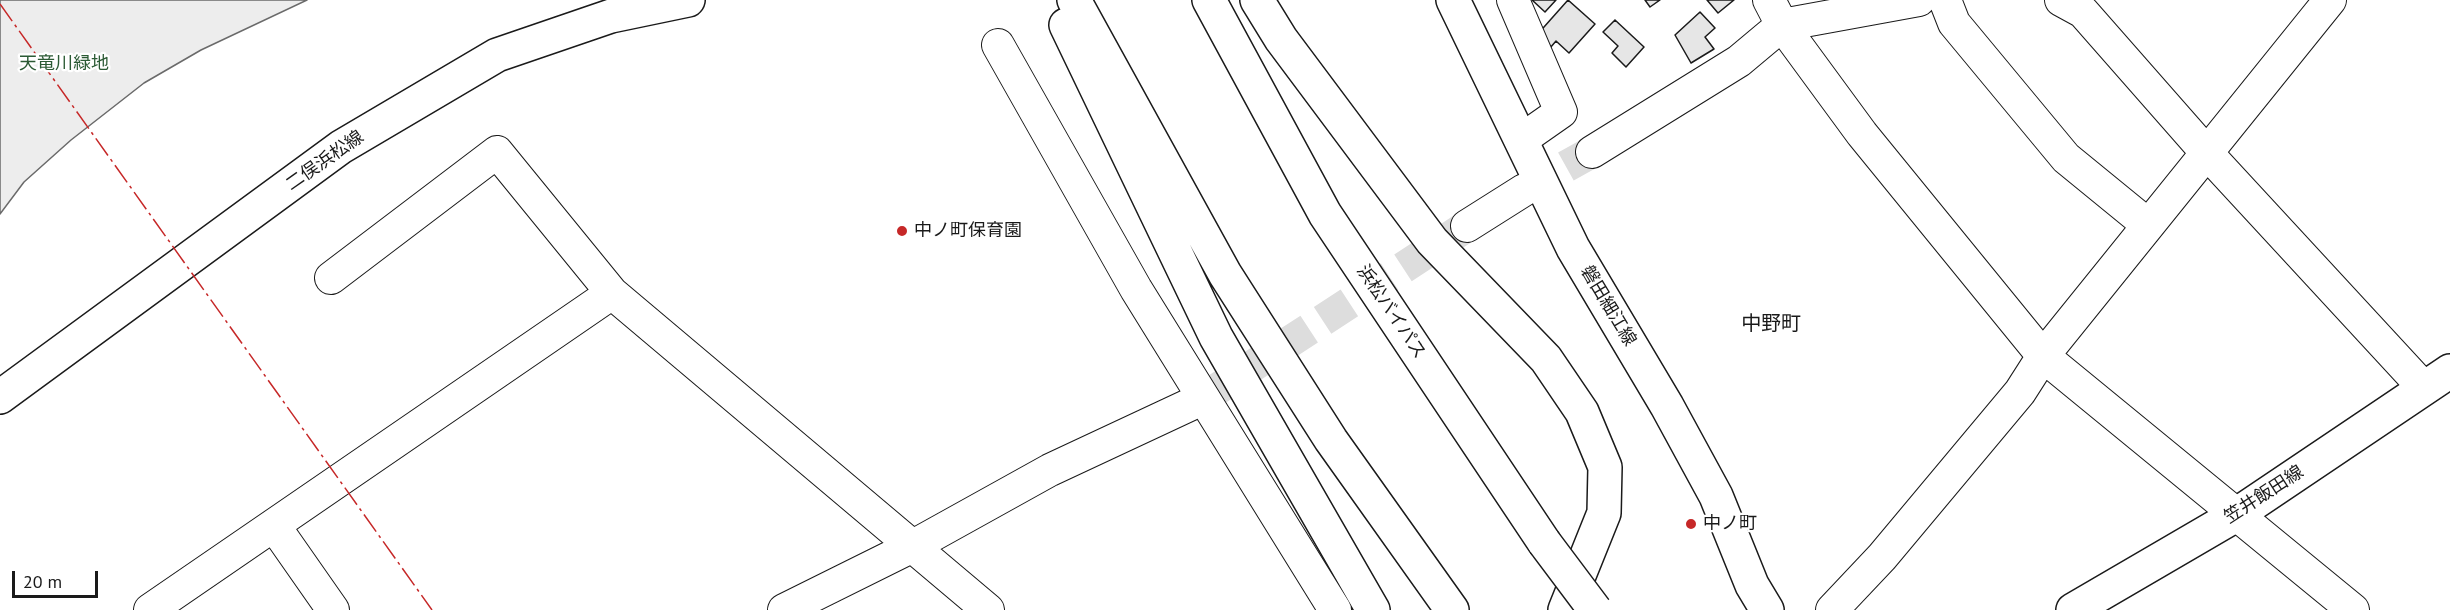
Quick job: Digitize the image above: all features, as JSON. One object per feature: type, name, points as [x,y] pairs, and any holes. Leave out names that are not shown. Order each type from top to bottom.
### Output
[{"type":"main road","name":"二俣浜松線","points":[[0,397],[341,147],[497,55],[611,16],[688,0]]},
{"type":"main road","points":[[1054,0],[1216,337],[1373,610]]},
{"type":"main road","points":[[1074,0],[1225,274],[1331,440],[1452,610]]},
{"type":"main road","name":"浜松バイパス","points":[[1209,0],[1325,214],[1544,542],[1595,610]]},
{"type":"main road","points":[[1257,0],[1281,39],[1432,241],[1546,358],[1582,412],[1605,467],[1604,513],[1565,610]]},
{"type":"main road","name":"磐田細江線","points":[[1453,0],[1573,248],[1667,406],[1716,496],[1752,585],[1767,610]]},
{"type":"main road","name":"笠井飯田線","points":[[2073,610],[2235,515],[2437,380]]},
{"type":"street","points":[[1513,0],[1561,112],[1521,140]]},
{"type":"street","points":[[1592,152],[1739,61],[1776,12],[1919,0]]},
{"type":"street","points":[[1945,0],[1954,23],[2066,158],[2148,225]]},
{"type":"street","points":[[2061,0],[2083,12],[2206,152],[2437,380]]},
{"type":"street","points":[[1832,610],[1882,557],[2020,392],[2043,356],[2330,0]]},
{"type":"street","points":[[1776,12],[1863,134],[2043,356],[2353,610]]},
{"type":"street","points":[[998,45],[1136,289],[1202,399],[1335,610]]},
{"type":"street","points":[[331,278],[496,152],[612,293],[988,610]]},
{"type":"street","points":[[1467,226],[1524,190]]},
{"type":"street","points":[[150,610],[275,527],[612,293]]},
{"type":"street","points":[[784,610],[913,546],[1050,470],[1202,399]]},
{"type":"street","points":[[275,527],[333,610]]},
{"type":"shaded area","name":"天竜川緑地","points":[[0,0],[307,0],[201,50],[144,83],[71,140],[24,182],[0,214]]},
{"type":"building","points":[[1532,0],[1556,0],[1545,12]]},
{"type":"building","points":[[1568,0],[1595,24],[1569,53],[1556,41],[1550,48],[1536,36]]},
{"type":"building","points":[[1645,0],[1660,0],[1650,7]]},
{"type":"building","points":[[1707,0],[1734,0],[1718,13]]},
{"type":"building","points":[[1700,12],[1715,28],[1705,37],[1714,49],[1691,63],[1675,35]]},
{"type":"building","points":[[1615,20],[1644,47],[1626,67],[1612,53],[1618,46],[1603,32]]},
{"type":"tunnel","points":[[1524,190],[1592,152]]},
{"type":"tunnel","points":[[1202,399],[1467,226]]},
{"type":"power","points":[[0,4],[432,610]]},
{"type":"place","name":"中ノ町保育園","points":[[902,231]]},
{"type":"place","name":"中ノ町","points":[[1691,524]]},
{"type":"district","name":"中野町","points":[[1771,324]]}]
